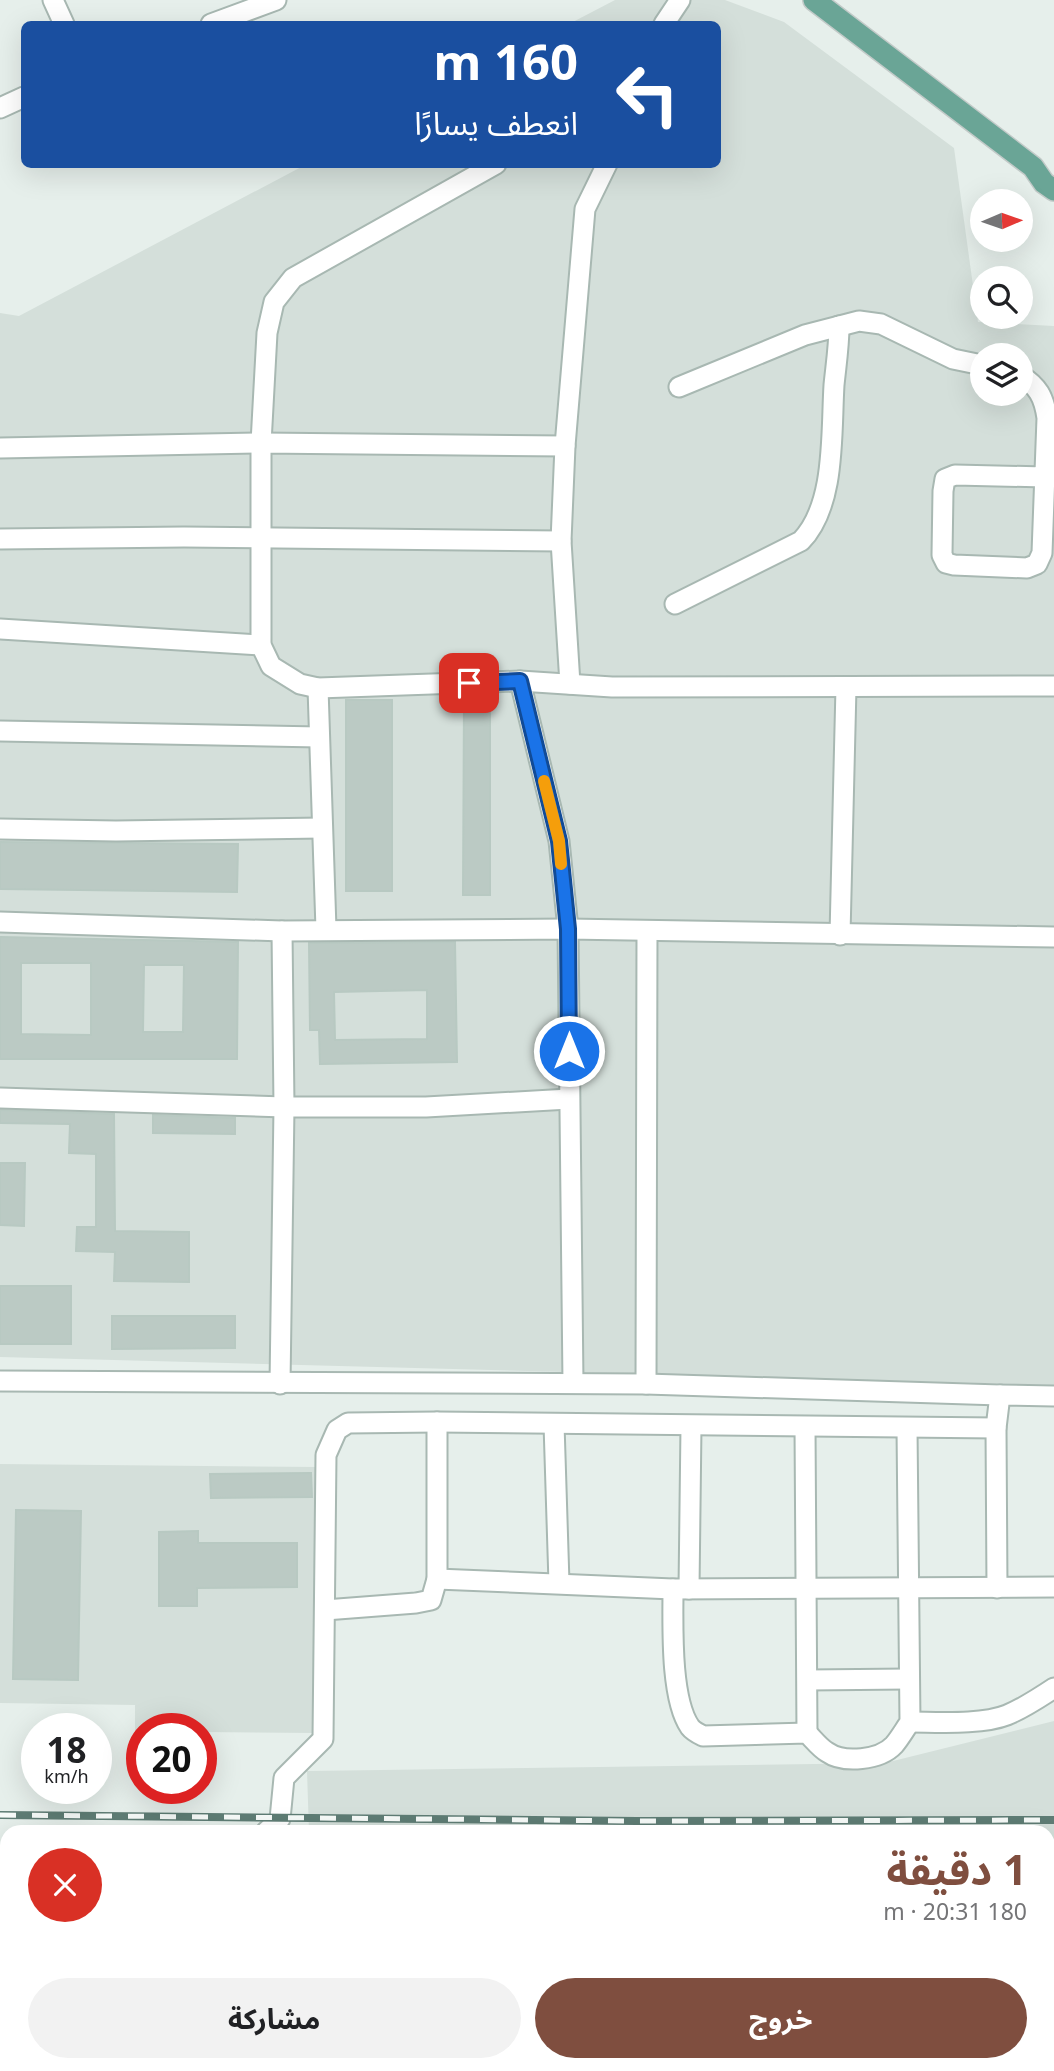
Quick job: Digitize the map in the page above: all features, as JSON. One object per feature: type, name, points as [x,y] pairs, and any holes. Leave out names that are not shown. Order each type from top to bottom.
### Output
[{"type":"main road","points":[[814,0],[1033,167],[1044,183],[1054,190]]},
{"type":"main road","points":[[1033,167],[1054,173]]},
{"type":"street","points":[[53,0],[63,21]]},
{"type":"street","points":[[219,21],[276,0]]},
{"type":"street","points":[[666,21],[680,0]]},
{"type":"street","points":[[0,107],[21,98]]},
{"type":"street","points":[[489,168],[293,278],[274,302],[267,333],[261,443],[261,645],[271,666],[300,684],[318,688],[520,681],[612,687],[1054,686]]},
{"type":"street","points":[[570,684],[561,541],[565,446],[585,209],[605,168]]},
{"type":"street","points":[[679,387],[805,335],[859,321],[881,324],[953,359],[970,363]]},
{"type":"street","points":[[675,604],[801,541],[812,530],[832,454],[839,326]]},
{"type":"street","points":[[1033,383],[1051,418],[1042,553],[1037,564],[1027,568],[946,563],[942,555],[945,479],[955,475],[1045,477]]},
{"type":"street","points":[[0,447],[261,443],[565,446]]},
{"type":"street","points":[[0,539],[561,541]]},
{"type":"street","points":[[0,629],[261,645]]},
{"type":"street","points":[[520,681],[559,841],[568,929],[573,1383]]},
{"type":"street","points":[[840,934],[846,687]]},
{"type":"street","points":[[318,688],[326,929]]},
{"type":"street","points":[[0,731],[319,737]]},
{"type":"street","points":[[0,829],[116,831],[322,828]]},
{"type":"street","points":[[0,922],[282,931],[568,929],[1054,937]]},
{"type":"street","points":[[279,1384],[284,1107],[282,931]]},
{"type":"street","points":[[646,1384],[647,931]]},
{"type":"street","points":[[0,1098],[284,1107],[426,1107],[569,1099]]},
{"type":"street","points":[[0,1381],[646,1384],[1054,1396]]},
{"type":"street","points":[[997,1588],[996,1428],[1000,1395]]},
{"type":"street","points":[[325,1610],[431,1600],[437,1579],[437,1422]]},
{"type":"street","points":[[273,1825],[279,1819],[284,1778],[323,1739],[326,1455],[337,1430],[348,1423],[996,1428]]},
{"type":"street","points":[[554,1424],[559,1583]]},
{"type":"street","points":[[691,1426],[681,1589],[673,1654],[681,1707],[691,1729],[703,1736],[807,1733],[829,1754],[853,1759],[881,1754],[894,1745],[910,1722],[907,1428]]},
{"type":"street","points":[[805,1427],[807,1733]]},
{"type":"street","points":[[437,1579],[681,1589],[1054,1587]]},
{"type":"street","points":[[808,1680],[908,1679]]},
{"type":"street","points":[[910,1722],[964,1721],[1004,1716],[1054,1688]]},
{"type":"shaded area","points":[[615,0],[725,0],[784,22],[954,148],[970,266],[970,329],[1033,329],[1033,325],[1054,326],[1054,1385],[0,1357],[0,313],[19,316],[299,168],[721,168],[721,21],[575,21]]},
{"type":"shaded area","points":[[0,1464],[317,1467],[315,1733],[217,1732],[217,1713],[135,1713],[135,1705],[0,1703]]},
{"type":"shaded area","points":[[1054,1721],[1054,1825],[309,1825],[307,1771],[885,1763]]},
{"type":"building","points":[[346,700],[392,700],[392,891],[346,891]]},
{"type":"building","points":[[464,701],[490,702],[490,895],[463,895]]},
{"type":"building","points":[[0,842],[238,844],[237,892],[0,889]]},
{"type":"building","points":[[0,937],[238,942],[237,1059],[0,1059]],"holes":[[[21,963],[91,963],[91,1035],[21,1034]],[[144,965],[184,965],[183,1032],[143,1032]]]},
{"type":"building","points":[[455,942],[457,1062],[320,1064],[319,1030],[310,1030],[309,943]],"holes":[[[427,990],[427,1039],[335,1040],[334,992]]]},
{"type":"building","points":[[0,1110],[114,1114],[115,1231],[189,1232],[189,1282],[114,1281],[115,1252],[76,1251],[77,1227],[96,1227],[96,1154],[69,1153],[70,1124],[0,1123]]},
{"type":"building","points":[[153,1115],[235,1118],[235,1134],[153,1133]]},
{"type":"building","points":[[0,1163],[25,1163],[24,1226],[0,1225]]},
{"type":"building","points":[[0,1286],[71,1286],[71,1344],[0,1344]]},
{"type":"building","points":[[112,1316],[235,1316],[235,1348],[112,1349]]},
{"type":"building","points":[[311,1473],[312,1497],[211,1498],[210,1474]]},
{"type":"building","points":[[16,1510],[81,1511],[78,1680],[13,1679]]},
{"type":"building","points":[[198,1531],[198,1543],[297,1543],[297,1587],[197,1588],[197,1606],[159,1606],[159,1532]]},
{"type":"railway","points":[[0,1815],[637,1821],[1054,1820]]},
{"type":"slow traffic","points":[[544,781],[559,841],[561,864]]},
{"type":"route","points":[[469,683],[520,681],[559,841],[568,929],[569,1051]]}]
